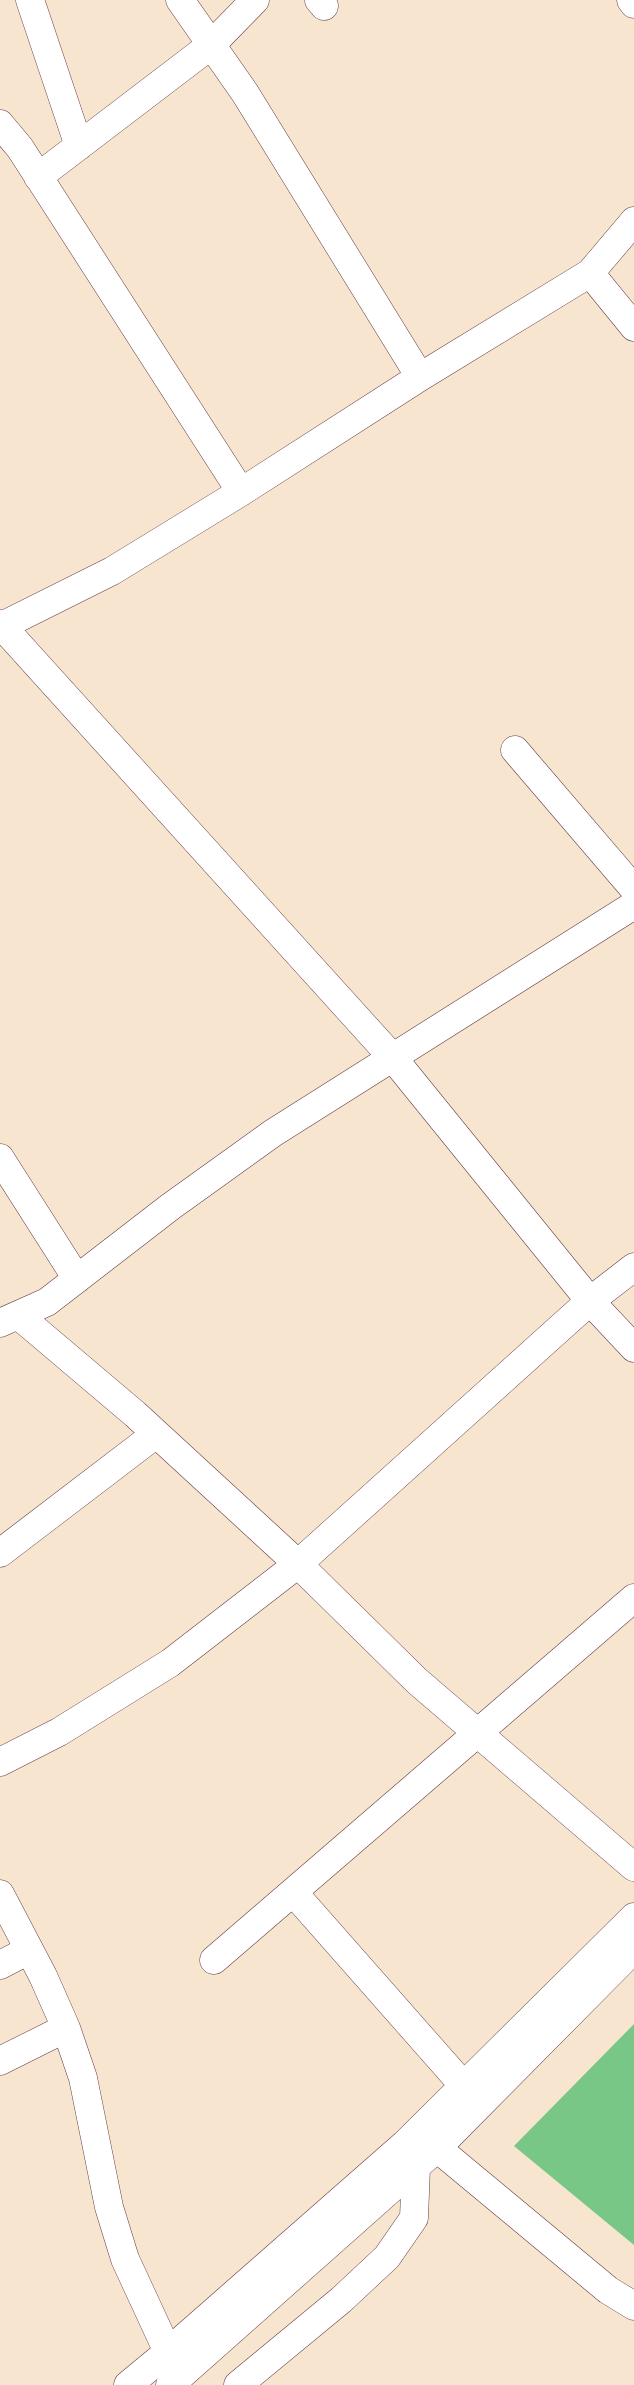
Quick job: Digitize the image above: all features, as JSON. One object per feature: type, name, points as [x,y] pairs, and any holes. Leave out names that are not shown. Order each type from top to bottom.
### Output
[{"type":"street","points":[[30,0],[79,146]]},
{"type":"street","points":[[180,0],[244,93],[420,377]]},
{"type":"street","points":[[38,177],[211,45],[254,0]]},
{"type":"street","points":[[631,0],[634,4]]},
{"type":"street","points":[[0,124],[20,148],[241,492]]},
{"type":"street","points":[[634,221],[590,273],[420,377],[241,492],[112,571],[0,626],[393,1058],[590,1301],[634,1348]]},
{"type":"street","points":[[590,273],[634,326]]},
{"type":"street","points":[[514,750],[634,889]]},
{"type":"street","points":[[9,1319],[47,1302],[170,1207],[273,1133],[634,905]]},
{"type":"street","points":[[0,1158],[77,1279]]},
{"type":"street","points":[[0,1762],[59,1732],[170,1663],[298,1564],[590,1301],[634,1267]]},
{"type":"street","points":[[9,1319],[55,1344],[298,1564],[417,1681],[634,1867]]},
{"type":"street","points":[[0,1552],[156,1434]]},
{"type":"street","points":[[214,1960],[634,1598]]},
{"type":"street","points":[[293,1892],[464,2086]]},
{"type":"street","points":[[0,1894],[66,2028],[83,2078],[109,2207],[125,2259],[168,2352]]},
{"type":"street","points":[[128,2385],[405,2144],[634,1917]]},
{"type":"street","points":[[170,2385],[416,2167],[634,1949]]},
{"type":"street","points":[[0,1965],[29,1950]]},
{"type":"street","points":[[0,2061],[66,2028]]},
{"type":"street","points":[[436,2148],[608,2290],[634,2306]]},
{"type":"street","points":[[238,2385],[341,2300],[387,2257],[414,2218],[416,2167]]},
{"type":"green space","points":[[634,2024],[634,2245],[514,2146]]}]
